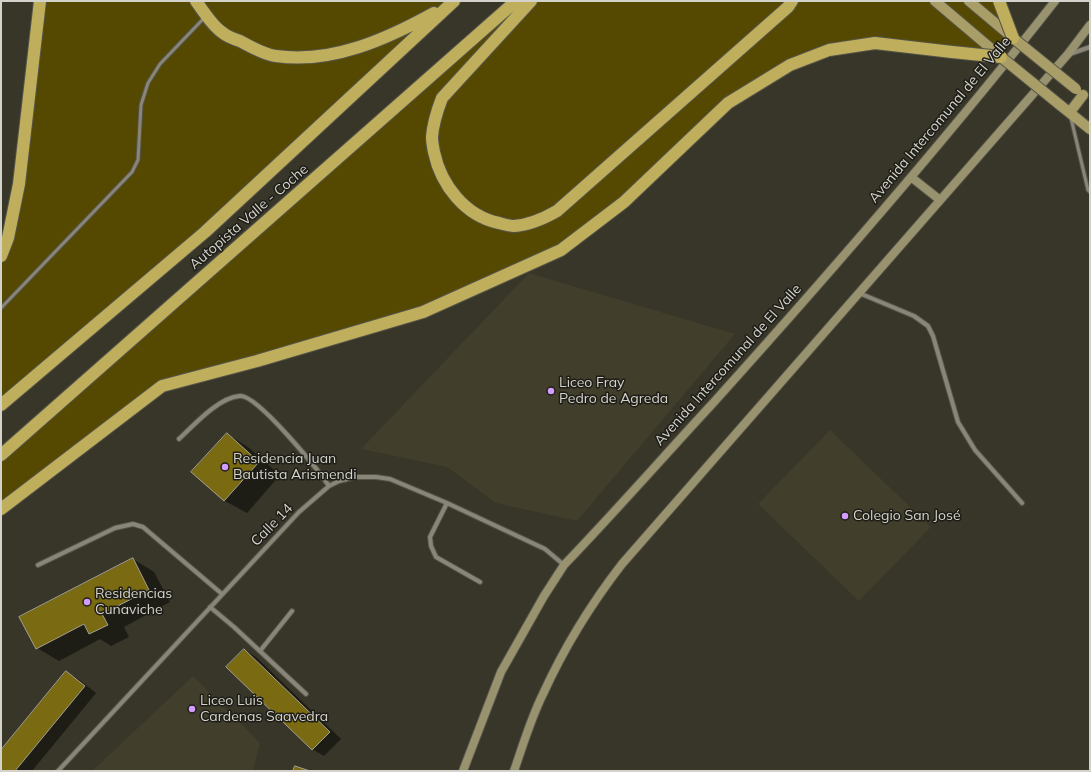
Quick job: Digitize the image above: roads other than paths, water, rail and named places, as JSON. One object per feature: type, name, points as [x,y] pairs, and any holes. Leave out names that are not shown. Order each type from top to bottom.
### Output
[{"type":"highway","points":[[1,256],[8,238],[19,184],[40,1]]},
{"type":"highway","points":[[196,1],[206,16],[223,33],[275,56],[303,58],[333,54],[362,46],[407,28],[453,2]]},
{"type":"highway","name":"Autopista Valle - Coche","points":[[1,455],[516,1]]},
{"type":"highway","points":[[531,1],[442,98],[435,117],[432,138],[436,162],[445,182],[461,202],[478,216],[494,222],[512,226],[537,222],[557,211],[782,12],[792,1]]},
{"type":"highway","points":[[999,1],[1013,38]]},
{"type":"highway","name":"Autopista Valle - Coche","points":[[1,405],[204,232],[453,2]]},
{"type":"highway","points":[[1,509],[162,386],[257,361],[424,312],[561,250],[624,202],[728,103],[790,65],[829,50],[875,43],[1001,57]]},
{"type":"main road","points":[[935,1],[1090,129]]},
{"type":"main road","points":[[969,1],[1083,95],[1070,112]]},
{"type":"main road","name":"Avenida Intercomunal de El Valle","points":[[462,771],[501,672],[544,596],[564,565],[777,332],[971,105],[1055,1]]},
{"type":"main road","points":[[514,771],[542,695],[560,657],[605,586],[636,547],[1068,54],[1090,25]]},
{"type":"main road","points":[[911,176],[940,200]]},
{"type":"street","points":[[1068,54],[1090,47]]},
{"type":"street","points":[[859,293],[914,316],[928,326],[934,336],[958,422],[975,450],[1022,503]]},
{"type":"street","points":[[179,439],[213,407],[235,397],[244,396],[254,402],[289,437],[329,486]]},
{"type":"street","name":"Calle 14","points":[[58,771],[299,512],[329,486],[339,481],[356,477],[390,479],[447,503],[545,549],[564,565]]},
{"type":"street","points":[[447,503],[430,537],[431,546],[436,557],[480,582]]},
{"type":"street","points":[[38,565],[115,528],[133,524],[143,528],[222,594]]},
{"type":"street","points":[[210,607],[306,694]]},
{"type":"street","points":[[260,651],[292,611]]},
{"type":"lane","points":[[1,308],[132,172],[138,160],[141,105],[148,82],[160,64],[206,16]]},
{"type":"lane","points":[[1070,112],[1088,190],[1090,192]]},
{"type":"place","name":"Liceo Fray Pedro de Agreda","points":[[551,391]]},
{"type":"place","name":"Residencia Juan Bautista Arismendi","points":[[225,467]]},
{"type":"place","name":"Colegio San José","points":[[845,516]]},
{"type":"place","name":"Residencias Cunaviche","points":[[87,602]]},
{"type":"place","name":"Liceo Luis Cardenas Saavedra","points":[[192,709]]}]
